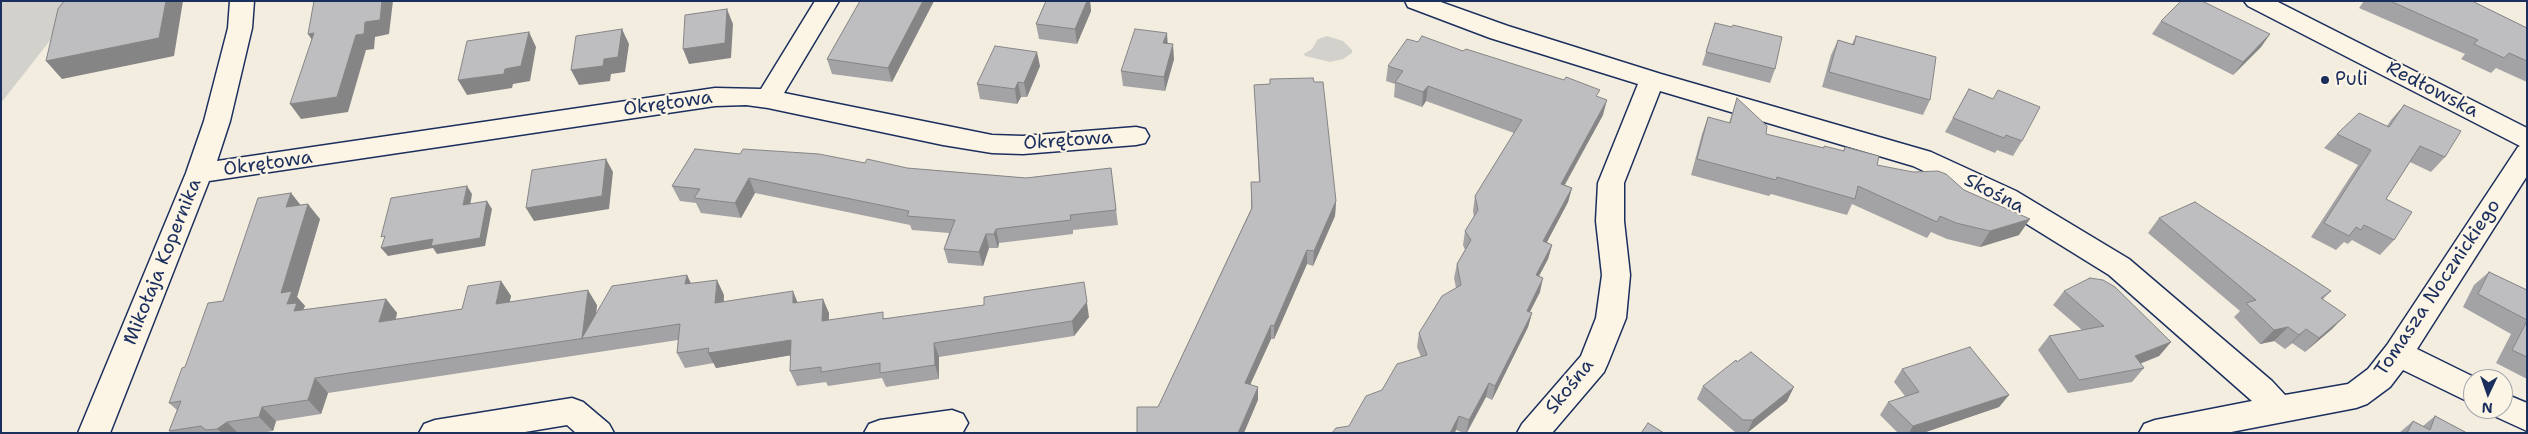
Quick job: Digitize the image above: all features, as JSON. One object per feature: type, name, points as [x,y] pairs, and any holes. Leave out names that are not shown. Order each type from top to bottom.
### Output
[{"type":"street","name":"Mikołaja Kopernika","points":[[94,433],[200,173],[218,122],[240,28],[242,1]]},
{"type":"street","points":[[768,99],[827,1]]},
{"type":"street","name":"Redłowska","points":[[2256,1],[2527,139]]},
{"type":"street","name":"Skośna","points":[[1416,2],[1499,32],[1652,80],[1922,159],[2006,198],[2119,267],[2261,390],[2280,410]]},
{"type":"street","name":"Skośna","points":[[1533,433],[1593,363],[1611,318],[1616,275],[1610,221],[1611,183],[1652,80]]},
{"type":"street","name":"Okrętowa","points":[[200,173],[714,97],[746,96],[768,99],[943,136],[992,144],[1023,145],[1136,136]]},
{"type":"street","name":"Tomasza Nocznickiego","points":[[2156,433],[2356,395],[2379,378],[2398,354],[2527,154]]},
{"type":"street","points":[[2398,354],[2463,386]]},
{"type":"street","points":[[435,433],[572,411],[598,433]]},
{"type":"street","points":[[2513,411],[2527,418]]},
{"type":"street","points":[[880,433],[952,423]]},
{"type":"shaded area","points":[[1,1],[81,1],[1,103]]},
{"type":"shaded area","points":[[1327,36],[1343,41],[1352,50],[1352,53],[1343,59],[1330,62],[1305,56],[1304,54],[1312,49],[1318,39]]},
{"type":"building","points":[[64,1],[166,1],[159,38],[46,61],[58,9]]},
{"type":"building","points":[[314,1],[382,1],[380,20],[365,22],[364,34],[356,35],[337,97],[290,104],[314,33],[308,34]]},
{"type":"building","points":[[860,1],[923,1],[888,68],[827,59]]},
{"type":"building","points":[[1046,1],[1087,1],[1075,29],[1036,24]]},
{"type":"building","points":[[2181,1],[2202,1],[2270,34],[2243,62],[2161,21]]},
{"type":"building","points":[[2390,1],[2472,1],[2527,28],[2527,61],[2509,53],[2504,58],[2474,44],[2478,40]]},
{"type":"building","points":[[727,9],[725,43],[683,49],[685,15]]},
{"type":"building","points":[[1715,23],[1732,27],[1733,25],[1782,37],[1775,69],[1706,52]]},
{"type":"building","points":[[622,29],[618,57],[604,59],[603,66],[571,70],[576,36]]},
{"type":"building","points":[[1135,29],[1167,33],[1163,43],[1173,44],[1164,77],[1121,71]]},
{"type":"building","points":[[529,32],[521,66],[505,69],[504,74],[458,80],[467,41]]},
{"type":"building","points":[[1422,36],[1463,51],[1466,49],[1564,80],[1566,77],[1600,90],[1596,96],[1607,100],[1561,184],[1572,188],[1543,241],[1552,245],[1536,275],[1543,278],[1527,311],[1532,313],[1495,386],[1489,383],[1469,420],[1459,416],[1450,433],[1332,433],[1336,428],[1349,426],[1366,396],[1382,390],[1397,364],[1427,355],[1419,333],[1442,296],[1461,285],[1457,264],[1471,240],[1465,231],[1478,210],[1475,196],[1522,120],[1428,86],[1423,92],[1395,82],[1403,71],[1388,66],[1407,39],[1418,42]]},
{"type":"building","points":[[1856,36],[1936,57],[1930,100],[1829,72],[1838,40],[1854,45]]},
{"type":"building","points":[[995,46],[1037,52],[1024,83],[1018,82],[1015,89],[977,84]]},
{"type":"building","points":[[1313,78],[1314,82],[1323,82],[1336,201],[1314,251],[1307,250],[1274,326],[1271,325],[1245,383],[1258,387],[1238,433],[1137,433],[1137,407],[1158,407],[1252,208],[1251,182],[1260,182],[1254,85],[1270,84],[1270,79]]},
{"type":"building","points":[[1969,89],[1993,99],[1998,90],[2040,107],[2022,141],[2006,135],[2004,138],[1953,118]]},
{"type":"building","points":[[1737,98],[1767,126],[1766,134],[1824,148],[1824,146],[1844,151],[1845,147],[1879,156],[1877,165],[1913,172],[1938,171],[1946,174],[1964,190],[2030,219],[1990,231],[1956,223],[1940,216],[1937,222],[1858,186],[1855,199],[1777,177],[1776,180],[1697,159],[1708,117],[1730,123]]},
{"type":"building","points":[[2404,105],[2461,131],[2445,157],[2420,146],[2386,199],[2412,212],[2394,240],[2364,225],[2361,230],[2356,227],[2349,236],[2324,223],[2371,150],[2337,134],[2359,113],[2389,127]]},
{"type":"building","points":[[695,149],[740,154],[743,149],[819,154],[865,163],[867,159],[907,168],[1026,178],[1111,168],[1116,210],[1070,215],[1071,220],[996,229],[994,234],[986,234],[979,252],[944,249],[955,220],[907,216],[909,211],[749,178],[735,203],[694,198],[700,189],[672,186]]},
{"type":"building","points":[[606,159],[602,196],[526,208],[532,170]]},
{"type":"building","points":[[467,186],[463,205],[487,201],[480,238],[431,246],[433,239],[381,248],[385,236],[381,237],[391,198]]},
{"type":"building","points":[[291,193],[286,207],[308,204],[281,293],[292,291],[287,304],[297,303],[294,311],[386,299],[379,322],[462,309],[468,286],[501,281],[496,304],[588,290],[582,338],[612,286],[687,275],[685,284],[717,280],[715,303],[793,291],[793,303],[823,299],[822,321],[883,312],[883,319],[984,305],[984,297],[1084,282],[1087,302],[1072,321],[934,343],[935,365],[880,373],[880,363],[821,372],[821,367],[790,371],[791,340],[708,353],[709,348],[677,353],[680,324],[315,378],[308,400],[262,407],[259,417],[227,422],[217,429],[206,430],[201,426],[169,431],[181,401],[169,403],[182,368],[185,367],[208,303],[223,301],[258,198]]},
{"type":"building","points":[[2195,202],[2331,291],[2321,298],[2346,315],[2319,338],[2306,329],[2299,335],[2288,327],[2274,330],[2246,303],[2256,300],[2159,218]]},
{"type":"building","points":[[2489,272],[2527,290],[2527,320],[2478,294]]},
{"type":"building","points":[[2090,278],[2103,280],[2115,287],[2171,342],[2135,356],[2144,368],[2079,380],[2049,336],[2104,326],[2064,291]]},
{"type":"building","points":[[2527,321],[2527,357],[2512,350]]},
{"type":"building","points":[[1970,347],[2009,395],[1913,426],[1888,402],[1919,392],[1902,369]]},
{"type":"building","points":[[1751,352],[1794,387],[1753,420],[1743,420],[1703,386],[1736,360],[1737,362]]},
{"type":"building","points":[[2435,416],[2467,433],[2407,433],[2413,421],[2430,430]]},
{"type":"building","points":[[1648,423],[1664,433],[1641,433]]},
{"type":"place","name":"Puli","points":[[2325,80]]}]
